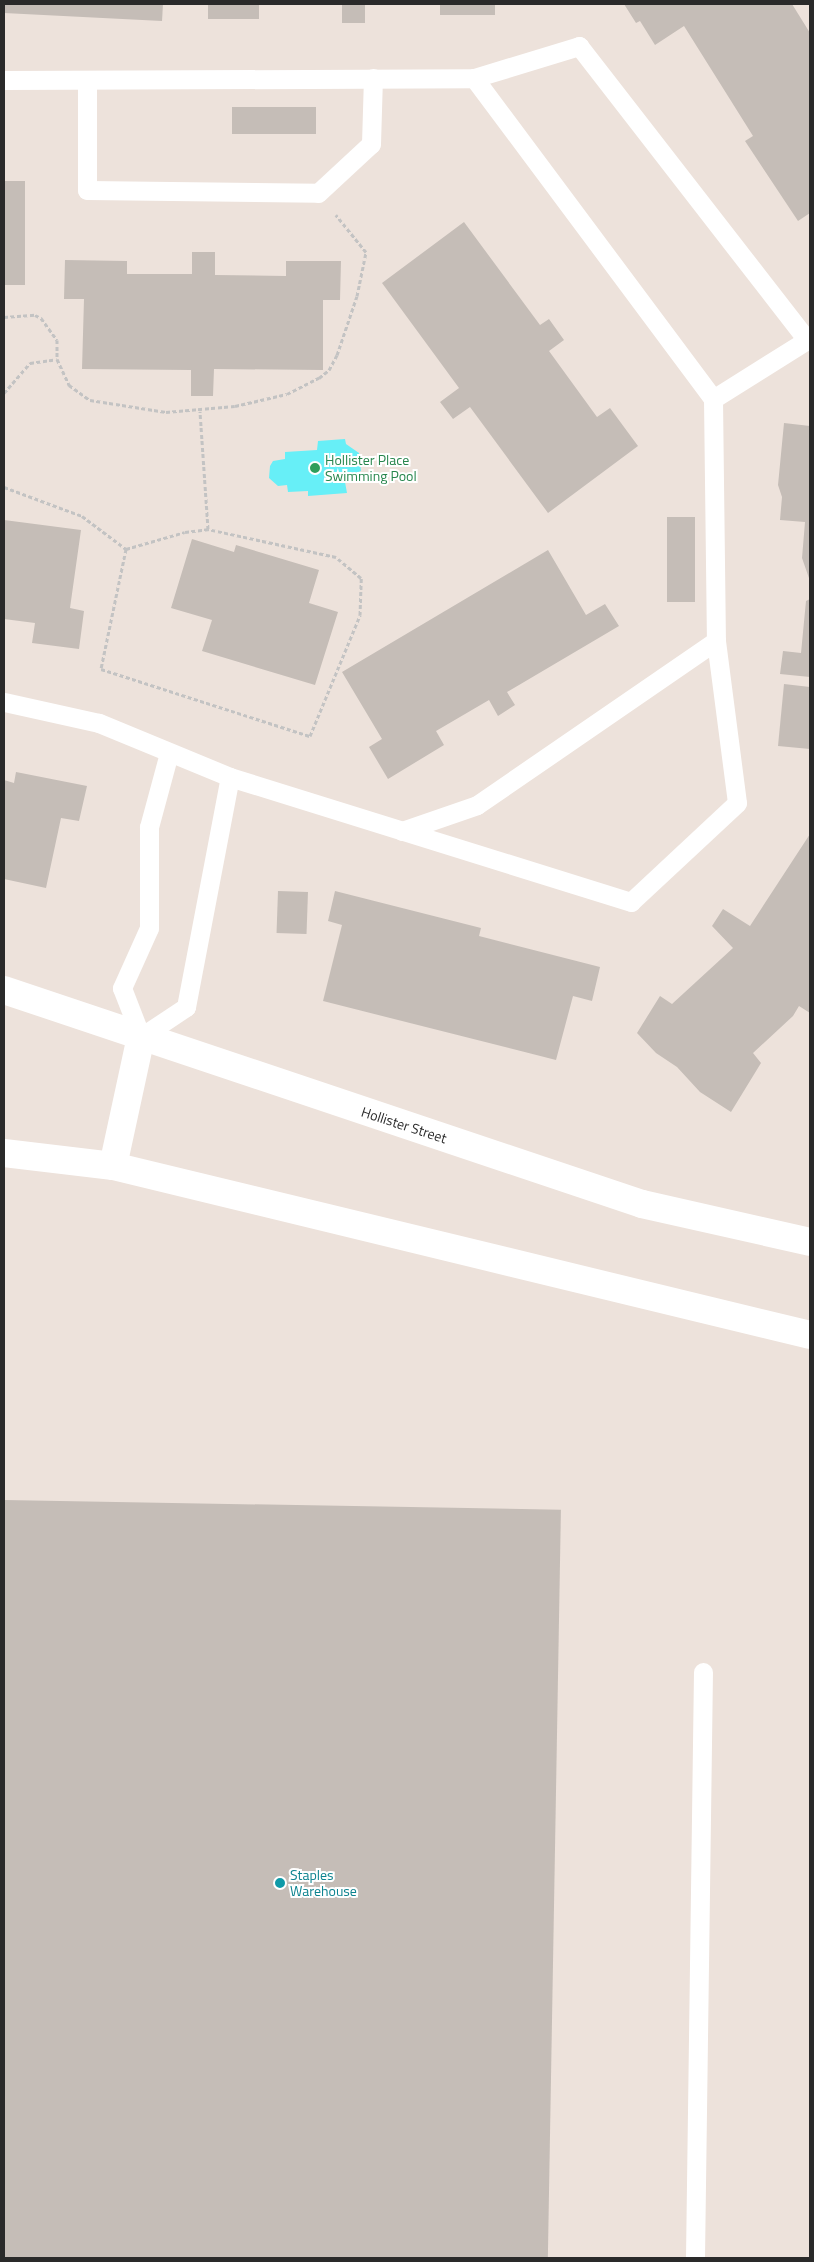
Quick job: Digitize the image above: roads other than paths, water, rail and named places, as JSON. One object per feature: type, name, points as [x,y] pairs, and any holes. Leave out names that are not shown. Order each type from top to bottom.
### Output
[{"type":"main road","name":"Hollister Street","points":[[4,990],[642,1204],[810,1242]]},
{"type":"main road","points":[[113,1166],[141,1037]]},
{"type":"main road","points":[[4,1153],[113,1166],[810,1335]]},
{"type":"lane","points":[[4,80],[474,78],[579,46],[809,340],[712,399]]},
{"type":"lane","points":[[87,80],[87,190],[318,193],[371,144],[373,78]]},
{"type":"lane","points":[[4,702],[99,723],[230,777],[631,902],[737,803],[716,641],[712,399],[474,78]]},
{"type":"lane","points":[[402,830],[477,805],[716,641]]},
{"type":"lane","points":[[170,753],[149,827],[150,928],[122,988],[141,1037],[186,1007],[230,777]]},
{"type":"lane","points":[[695,2258],[703,1672]]},
{"type":"water","name":"Hollister Place Swimming Pool","points":[[345,439],[346,444],[359,453],[361,471],[348,476],[345,482],[347,493],[308,496],[308,491],[288,492],[287,485],[278,486],[269,478],[270,466],[273,461],[285,459],[285,452],[317,450],[318,441]]},
{"type":"place","name":"Hollister Place Swimming Pool","points":[[315,468]]},
{"type":"place","name":"Staples Warehouse","points":[[280,1883]]}]
